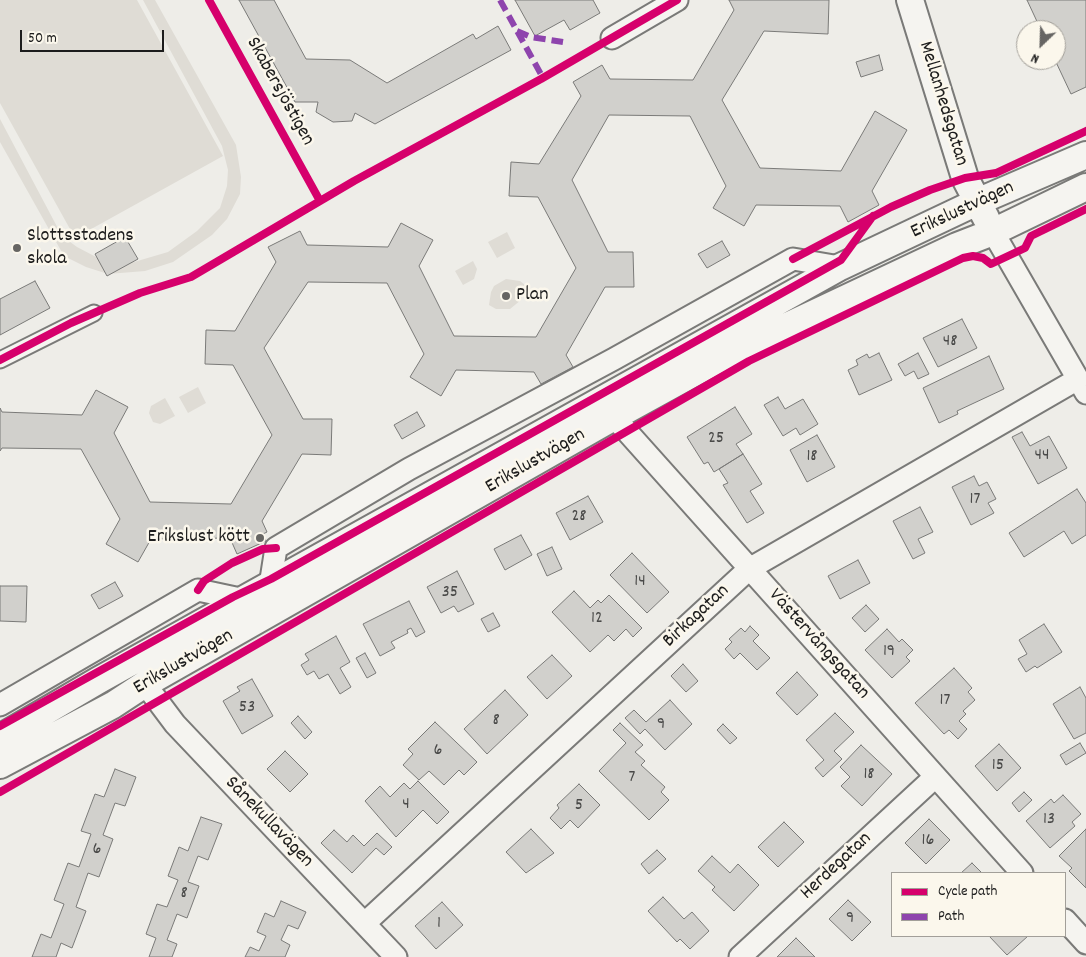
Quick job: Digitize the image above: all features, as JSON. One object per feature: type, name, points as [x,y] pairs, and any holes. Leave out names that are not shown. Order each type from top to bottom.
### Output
[{"type":"street","points":[[612,38],[676,0]]},
{"type":"street","name":"Mellanhedsgatan","points":[[910,0],[964,178],[994,232]]},
{"type":"street","name":"Erikslustvägen","points":[[0,738],[99,680],[840,267],[978,202],[1086,155]]},
{"type":"street","name":"Erikslustvägen","points":[[0,766],[113,705],[145,684],[614,417],[732,352],[957,246],[994,232],[1086,187]]},
{"type":"street","points":[[994,232],[1082,386]]},
{"type":"street","points":[[0,360],[94,313]]},
{"type":"street","name":"Birkagatan","points":[[364,923],[749,568],[1082,386]]},
{"type":"street","name":"Västervångsgatan","points":[[614,417],[1021,872]]},
{"type":"street","name":"Erikslustvägen","points":[[0,705],[198,590],[245,600]]},
{"type":"street","name":"Sånekullavägen","points":[[145,684],[175,724],[396,957]]},
{"type":"street","name":"Herdegatan","points":[[740,957],[935,777]]},
{"type":"street","points":[[1066,921],[1086,943]]},
{"type":"shaded area","points":[[0,0],[137,0],[223,156],[75,238],[0,103]]},
{"type":"shaded area","points":[[143,0],[155,0],[236,145],[241,177],[240,194],[227,219],[212,235],[173,262],[145,271],[108,274],[86,267],[64,256],[0,142],[0,119],[62,236],[77,247],[98,258],[134,262],[168,252],[197,231],[220,208],[227,186],[228,170],[222,146]]},
{"type":"shaded area","points":[[507,232],[515,248],[497,258],[488,242]]},
{"type":"shaded area","points":[[473,261],[477,269],[474,279],[463,285],[455,271]]},
{"type":"shaded area","name":"Plan","points":[[506,279],[520,281],[525,285],[524,293],[521,300],[510,309],[496,309],[489,305],[491,292],[494,286]]},
{"type":"shaded area","points":[[198,387],[206,403],[188,413],[179,397]]},
{"type":"shaded area","points":[[165,398],[175,416],[160,424],[153,422],[149,413],[151,406]]},
{"type":"building","points":[[239,0],[274,0],[306,59],[350,60],[387,83],[473,34],[476,39],[498,26],[511,50],[375,124],[355,113],[352,121],[333,122],[316,112],[318,102],[295,102]]},
{"type":"building","points":[[515,0],[593,0],[600,13],[570,30],[564,20],[535,36]]},
{"type":"building","points":[[729,0],[829,0],[828,34],[764,31],[722,100],[760,168],[841,171],[875,111],[907,130],[872,191],[879,205],[848,222],[840,206],[756,205],[744,226],[713,208],[726,186],[690,116],[609,115],[572,180],[608,252],[633,252],[634,287],[605,287],[566,355],[573,367],[541,384],[534,372],[456,370],[441,396],[410,377],[424,354],[387,283],[308,282],[264,348],[303,419],[332,419],[331,455],[302,454],[262,521],[267,532],[263,534],[266,541],[237,554],[230,538],[151,539],[138,562],[106,544],[120,519],[81,449],[2,448],[0,451],[0,408],[2,412],[82,415],[96,390],[128,407],[114,433],[150,502],[231,504],[272,435],[233,365],[205,364],[206,330],[235,331],[276,262],[268,247],[300,231],[307,245],[388,247],[401,223],[433,240],[419,266],[454,336],[536,337],[576,268],[538,197],[509,196],[511,162],[539,164],[581,96],[573,82],[602,65],[610,79],[693,80],[734,10]]},
{"type":"building","points":[[1027,0],[1086,0],[1086,87],[1071,94],[1060,70],[1066,70],[1066,20],[1036,20]]},
{"type":"building","points":[[879,55],[883,70],[861,77],[856,62]]},
{"type":"building","points":[[125,237],[138,259],[107,276],[95,254]]},
{"type":"building","points":[[722,241],[730,255],[707,268],[698,254]]},
{"type":"building","points":[[35,281],[50,308],[0,335],[0,299]]},
{"type":"building","points":[[962,319],[977,348],[938,367],[923,338]]},
{"type":"building","points":[[879,353],[892,380],[859,395],[848,370],[858,365],[856,360],[867,354],[869,358]]},
{"type":"building","points":[[918,353],[929,374],[918,379],[914,371],[905,376],[898,364]]},
{"type":"building","points":[[989,356],[1004,389],[957,411],[958,414],[939,423],[923,388]]},
{"type":"building","points":[[778,397],[785,409],[803,399],[818,424],[800,435],[796,428],[783,436],[764,405]]},
{"type":"building","points":[[735,407],[752,434],[736,444],[743,454],[714,472],[708,462],[704,464],[687,437]]},
{"type":"building","points":[[417,412],[425,426],[402,439],[394,425]]},
{"type":"building","points":[[1022,432],[1030,446],[1049,436],[1067,468],[1038,484],[1012,437]]},
{"type":"building","points":[[817,435],[835,467],[807,482],[790,450]]},
{"type":"building","points":[[743,454],[762,484],[750,491],[764,513],[747,523],[723,485],[728,483],[719,469]]},
{"type":"building","points":[[974,476],[979,486],[987,482],[996,499],[988,503],[994,513],[971,525],[952,487]]},
{"type":"building","points":[[1077,489],[1086,503],[1086,535],[1072,544],[1064,531],[1024,557],[1009,533]]},
{"type":"building","points":[[588,496],[603,522],[570,540],[556,513]]},
{"type":"building","points":[[920,507],[933,532],[918,539],[925,553],[913,559],[893,521]]},
{"type":"building","points":[[521,535],[532,555],[505,570],[494,549]]},
{"type":"building","points":[[552,547],[562,569],[547,576],[537,554]]},
{"type":"building","points":[[632,553],[669,592],[647,613],[610,575]]},
{"type":"building","points":[[858,560],[870,583],[840,599],[828,576]]},
{"type":"building","points":[[457,571],[474,604],[458,612],[454,606],[441,613],[427,587]]},
{"type":"building","points":[[115,582],[123,596],[99,609],[91,595]]},
{"type":"building","points":[[0,586],[27,586],[26,622],[0,621]]},
{"type":"building","points":[[574,591],[590,608],[598,600],[601,603],[609,595],[642,628],[633,637],[626,629],[614,641],[608,635],[590,652],[552,612]]},
{"type":"building","points":[[409,601],[425,632],[416,637],[411,628],[407,630],[408,633],[391,642],[395,648],[380,656],[363,624]]},
{"type":"building","points":[[866,605],[879,619],[865,632],[852,618]]},
{"type":"building","points":[[493,613],[500,626],[488,632],[481,619]]},
{"type":"building","points":[[1044,624],[1062,652],[1037,668],[1035,666],[1026,672],[1018,659],[1027,654],[1019,640]]},
{"type":"building","points":[[750,626],[759,635],[753,641],[770,658],[757,670],[740,653],[734,659],[725,649],[732,642],[729,639],[741,628],[745,632]]},
{"type":"building","points":[[887,629],[899,642],[902,639],[913,650],[906,657],[910,661],[892,678],[865,650]]},
{"type":"building","points":[[336,636],[350,662],[340,668],[351,687],[340,694],[328,674],[319,679],[314,671],[307,675],[301,665],[309,660],[305,654]]},
{"type":"building","points":[[365,653],[376,673],[367,678],[356,658]]},
{"type":"building","points":[[552,655],[572,676],[547,699],[527,677]]},
{"type":"building","points":[[683,664],[698,681],[686,692],[671,676]]},
{"type":"building","points":[[954,668],[972,688],[968,692],[975,700],[963,711],[966,714],[959,721],[967,729],[958,739],[949,730],[944,734],[915,703]]},
{"type":"building","points":[[797,672],[818,695],[797,715],[776,693]]},
{"type":"building","points":[[252,679],[273,716],[242,734],[223,701],[240,691],[237,687]]},
{"type":"building","points":[[1080,687],[1086,698],[1086,733],[1074,739],[1053,704]]},
{"type":"building","points":[[505,690],[528,715],[487,754],[464,729]]},
{"type":"building","points":[[670,700],[692,724],[665,750],[645,729],[640,734],[625,718],[634,710],[646,722]]},
{"type":"building","points":[[835,713],[854,732],[834,751],[842,759],[823,777],[815,768],[824,760],[806,740]]},
{"type":"building","points":[[298,716],[312,732],[305,739],[291,723]]},
{"type":"building","points":[[435,722],[477,762],[464,775],[459,770],[444,785],[429,771],[419,780],[403,765],[413,754],[408,749]]},
{"type":"building","points":[[620,723],[643,745],[635,752],[645,761],[641,765],[665,787],[661,792],[669,800],[649,820],[599,771],[626,743],[613,730]]},
{"type":"building","points":[[723,724],[737,738],[730,744],[717,730]]},
{"type":"building","points":[[1080,743],[1086,753],[1066,765],[1060,755]]},
{"type":"building","points":[[999,744],[1021,768],[997,791],[975,766]]},
{"type":"building","points":[[861,745],[892,774],[862,806],[841,786],[850,777],[840,767]]},
{"type":"building","points":[[285,751],[308,774],[290,792],[267,769]]},
{"type":"building","points":[[115,769],[136,777],[125,806],[115,803],[103,835],[113,839],[99,877],[88,873],[76,907],[86,911],[72,948],[61,943],[56,957],[32,957],[41,934],[51,938],[64,904],[54,900],[68,863],[79,867],[91,834],[81,831],[95,794],[104,797]]},
{"type":"building","points":[[418,781],[449,812],[437,824],[423,810],[396,837],[365,801],[380,786],[390,797],[404,783],[410,789]]},
{"type":"building","points":[[579,784],[600,805],[578,828],[570,820],[561,829],[550,818],[559,808],[557,805]]},
{"type":"building","points":[[1024,792],[1032,800],[1019,812],[1012,803]]},
{"type":"building","points":[[1063,795],[1081,814],[1072,822],[1075,826],[1050,848],[1026,821],[1051,799],[1054,803]]},
{"type":"building","points":[[201,817],[222,824],[208,860],[198,856],[188,882],[199,886],[187,918],[177,914],[167,940],[177,944],[172,957],[149,957],[156,938],[146,934],[157,904],[167,907],[178,880],[168,876],[179,847],[188,851]]},
{"type":"building","points":[[929,819],[950,840],[926,864],[905,843]]},
{"type":"building","points":[[784,822],[804,842],[778,867],[758,847]]},
{"type":"building","points":[[531,829],[554,853],[526,873],[506,852]]},
{"type":"building","points":[[1086,829],[1086,888],[1069,871],[1072,868],[1059,856]]},
{"type":"building","points":[[334,830],[347,842],[353,835],[364,846],[377,833],[392,847],[384,855],[376,848],[352,873],[321,843]]},
{"type":"building","points":[[657,850],[666,859],[649,874],[641,864]]},
{"type":"building","points":[[712,856],[730,873],[738,864],[759,885],[734,911],[712,890],[715,887],[698,871]]},
{"type":"building","points":[[972,863],[981,872],[962,872]]},
{"type":"building","points":[[663,897],[684,919],[692,912],[709,931],[690,949],[680,939],[677,942],[648,911]]},
{"type":"building","points":[[848,900],[871,922],[852,941],[829,919]]},
{"type":"building","points":[[281,901],[306,912],[298,929],[288,925],[281,940],[290,945],[285,957],[245,957],[250,947],[259,951],[266,936],[257,932],[265,913],[274,917]]},
{"type":"building","points":[[442,902],[463,925],[436,949],[415,926]]},
{"type":"building","points":[[990,937],[1027,937],[1007,955]]},
{"type":"building","points":[[796,938],[815,957],[777,957]]},
{"type":"marked path","points":[[500,0],[543,78]]},
{"type":"marked path","points":[[517,31],[531,37],[563,42]]},
{"type":"cycle path","name":"Skabersjöstigen","points":[[209,0],[320,201]]},
{"type":"cycle path","points":[[0,360],[71,323],[140,293],[191,277],[354,181],[541,79],[677,0]]},
{"type":"cycle path","points":[[793,259],[891,207],[930,190],[965,178],[996,173],[1086,131]]},
{"type":"cycle path","points":[[0,792],[749,361],[963,258],[973,256],[983,258],[991,264],[1025,248],[1031,236],[1086,209]]},
{"type":"cycle path","points":[[0,726],[233,597],[271,579],[841,260],[873,216]]},
{"type":"cycle path","points":[[198,590],[204,581],[232,563],[263,549],[276,548]]},
{"type":"place","name":"Slottsstadens skola","points":[[17,248]]},
{"type":"place","name":"Plan","points":[[506,296]]},
{"type":"place","name":"Erikslust kött","points":[[260,538]]}]
